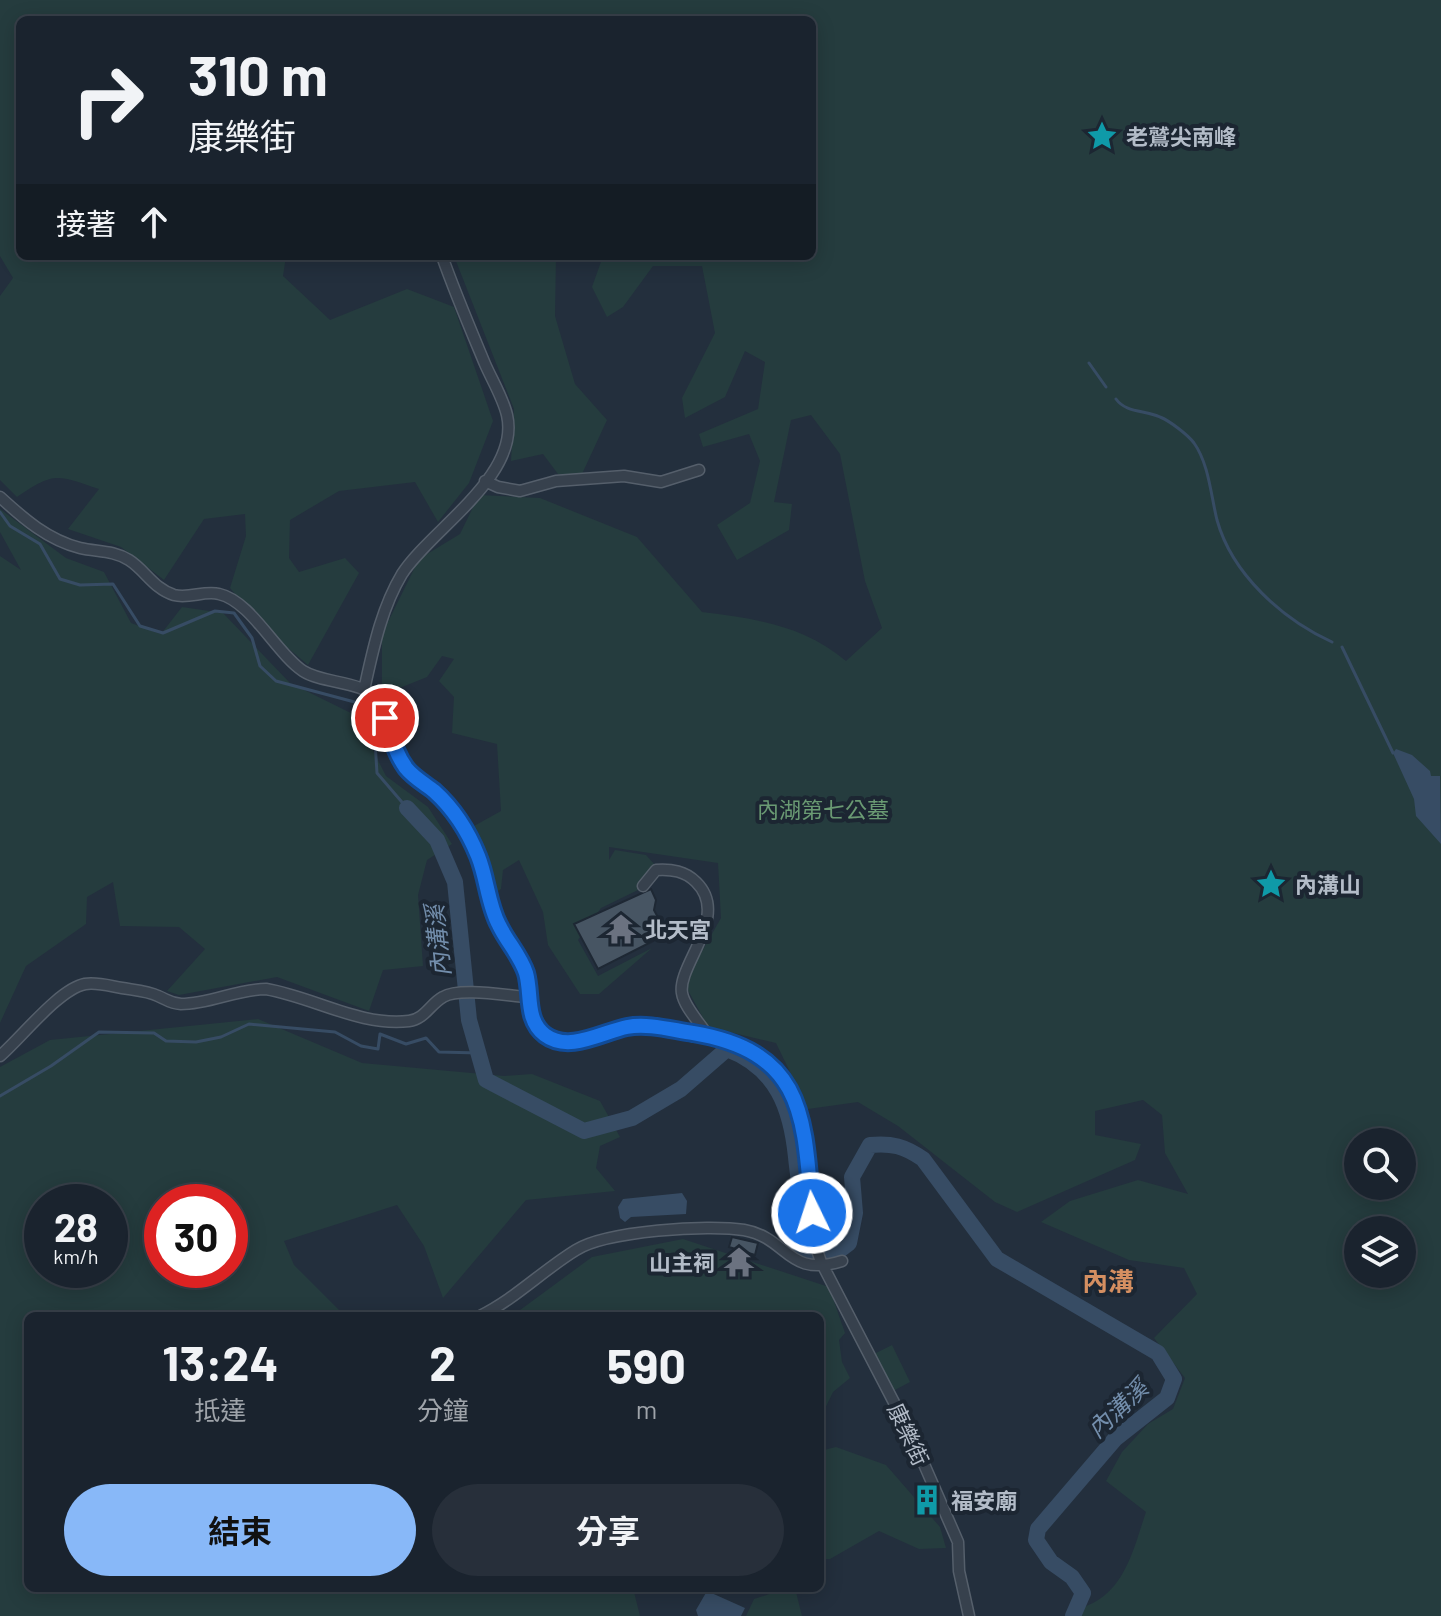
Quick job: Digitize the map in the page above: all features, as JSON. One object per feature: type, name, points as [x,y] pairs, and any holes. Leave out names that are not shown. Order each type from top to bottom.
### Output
[{"type":"street","points":[[364,690],[376,634],[401,577],[422,548],[449,524],[485,481],[505,448],[507,417],[444,260]]},
{"type":"street","points":[[485,481],[520,491],[556,481],[624,476],[661,482],[699,470]]},
{"type":"street","points":[[0,497],[49,537],[82,549],[109,551],[130,560],[153,584],[174,595],[218,593],[237,603],[305,672],[364,690],[379,702],[395,751],[408,771],[450,806],[478,855],[498,924],[527,976],[533,1018],[543,1034],[556,1041],[573,1042],[639,1025],[708,1036]]},
{"type":"street","points":[[643,886],[656,870],[672,869],[692,878],[704,890],[708,901],[705,927],[682,985],[682,995],[708,1036]]},
{"type":"street","points":[[0,1056],[23,1037],[56,1000],[69,990],[85,984],[103,984],[158,995],[168,1003],[185,1004],[252,989],[266,989],[390,1022],[412,1021],[422,1017],[443,997],[459,992],[528,997]]},
{"type":"street","name":"康樂街","points":[[708,1036],[743,1045],[764,1058],[777,1070],[791,1093],[805,1129],[811,1235],[815,1247],[913,1439],[958,1542],[959,1571],[969,1616]]},
{"type":"street","points":[[486,1312],[578,1248],[610,1237],[694,1229],[743,1230],[769,1237],[797,1262],[842,1261]]},
{"type":"green space","name":"內湖第七公墓","points":[[0,0],[1441,0],[1441,1616],[1079,1616],[1080,1608],[1095,1602],[1117,1582],[1136,1541],[1146,1512],[1106,1481],[1122,1452],[1148,1424],[1173,1409],[1185,1378],[1154,1338],[1197,1294],[1184,1268],[1129,1260],[1041,1222],[1070,1201],[1138,1180],[1188,1194],[1165,1153],[1162,1115],[1143,1100],[1095,1111],[1095,1135],[1141,1144],[1135,1160],[1017,1212],[995,1202],[898,1126],[858,1102],[808,1109],[776,1043],[708,1027],[684,983],[721,918],[718,863],[609,847],[609,860],[615,850],[646,855],[655,865],[638,890],[601,908],[578,940],[598,976],[652,948],[599,994],[580,994],[548,945],[543,912],[519,860],[503,870],[501,889],[495,893],[474,826],[501,811],[497,744],[452,733],[454,697],[439,681],[454,659],[442,656],[427,677],[397,689],[412,721],[397,738],[382,698],[382,634],[419,559],[460,534],[479,495],[540,498],[637,537],[702,612],[760,621],[796,632],[813,639],[846,661],[882,628],[865,581],[840,454],[811,415],[791,420],[774,502],[792,504],[789,530],[737,560],[717,525],[750,503],[760,461],[749,434],[703,447],[699,434],[758,409],[765,362],[745,351],[725,397],[685,418],[682,398],[715,333],[702,266],[653,266],[623,307],[607,317],[592,287],[602,260],[816,260],[816,16],[16,16],[16,260],[285,260],[283,276],[330,320],[407,289],[454,307],[493,421],[469,483],[438,522],[415,482],[339,491],[290,520],[289,558],[299,572],[345,558],[359,573],[308,665],[261,625],[230,588],[246,536],[245,514],[204,519],[164,580],[121,547],[68,529],[99,489],[56,478],[40,483],[17,497],[0,480],[0,296],[13,278],[0,256]]},
{"type":"green space","points":[[456,260],[556,260],[555,316],[575,384],[607,420],[582,474],[558,474],[543,454],[511,461],[514,409]]},
{"type":"green space","points":[[0,509],[66,558],[104,572],[131,623],[161,634],[182,607],[223,613],[290,683],[355,715],[386,776],[428,807],[452,844],[427,860],[418,895],[423,966],[383,970],[369,1011],[277,977],[179,995],[167,991],[205,949],[179,927],[120,926],[113,882],[87,897],[86,924],[26,966],[0,1023],[0,556],[21,570],[0,532]]},
{"type":"green space","points":[[258,1019],[362,1063],[504,1076],[532,1074],[600,1101],[620,1137],[600,1146],[596,1168],[615,1191],[526,1200],[443,1298],[424,1246],[397,1205],[284,1241],[294,1265],[341,1312],[24,1312],[24,1592],[634,1592],[640,1616],[0,1616],[0,1067],[50,1040]]},
{"type":"green space","points":[[683,1239],[829,1287],[845,1333],[839,1340],[842,1362],[850,1378],[833,1392],[824,1411],[824,1312],[517,1312],[592,1257]]},
{"type":"green space","points":[[892,1345],[910,1382],[893,1391],[874,1354]]},
{"type":"green space","points":[[836,1447],[886,1465],[940,1527],[946,1548],[919,1549],[879,1531],[830,1559],[824,1559],[824,1450]]},
{"type":"green space","points":[[776,1592],[796,1592],[802,1616],[746,1616],[754,1599]]},
{"type":"water","points":[[1396,749],[1412,755],[1430,771],[1431,776],[1440,776],[1441,844],[1416,816],[1414,799],[1393,753]]},
{"type":"water","points":[[682,1193],[687,1201],[686,1214],[631,1217],[625,1222],[620,1218],[618,1207],[623,1199]]},
{"type":"water","points":[[706,1592],[745,1608],[741,1616],[698,1616],[696,1610]]},
{"type":"building","name":"北天宮","points":[[651,889],[656,900],[654,910],[667,934],[598,969],[574,924]]},
{"type":"building","points":[[732,1237],[758,1243],[755,1255],[729,1247]]},
{"type":"waterway","points":[[1089,363],[1106,387]]},
{"type":"waterway","points":[[1116,399],[1130,409],[1164,419],[1191,440],[1203,461],[1217,520],[1234,559],[1261,593],[1278,608],[1332,642]]},
{"type":"waterway","name":"內溝溪","points":[[0,512],[10,526],[40,544],[60,579],[80,585],[113,584],[140,626],[163,633],[215,611],[234,613],[252,638],[260,666],[276,681],[362,704],[374,726],[377,773],[407,808]]},
{"type":"waterway","points":[[1342,647],[1393,753]]},
{"type":"waterway","name":"內溝溪","points":[[407,808],[437,840],[455,882],[469,1020],[486,1080],[584,1131],[632,1118],[681,1089],[727,1049],[744,1057],[769,1079],[785,1106],[790,1122],[799,1186],[798,1250],[809,1255],[827,1255]]},
{"type":"waterway","points":[[0,1096],[51,1066],[99,1032],[154,1033],[166,1041],[196,1042],[221,1037],[249,1024],[335,1032],[361,1046],[378,1049],[380,1034],[406,1044],[426,1038],[439,1052],[479,1053]]},
{"type":"waterway","name":"內溝溪","points":[[833,1255],[849,1243],[855,1213],[852,1177],[870,1145],[898,1146],[923,1159],[997,1259],[1158,1353],[1174,1379],[1167,1398],[1115,1439],[1038,1529],[1036,1540],[1051,1562],[1072,1577],[1083,1593],[1073,1616]]},
{"type":"place","name":"老鷲尖南峰","points":[[1102,136]]},
{"type":"place","name":"內溝山","points":[[1271,884]]},
{"type":"place","name":"北天宮","points":[[621,929]]},
{"type":"place","name":"山主祠","points":[[739,1262]]},
{"type":"place","name":"福安廟","points":[[927,1500]]},
{"type":"district","name":"內溝","points":[[1108,1280]]},
{"type":"route","points":[[385,718],[395,751],[408,771],[450,806],[465,828],[490,888],[498,924],[527,976],[533,1018],[543,1034],[556,1041],[573,1042],[639,1025],[743,1045],[764,1058],[777,1070],[799,1108],[805,1129],[812,1213]]}]
